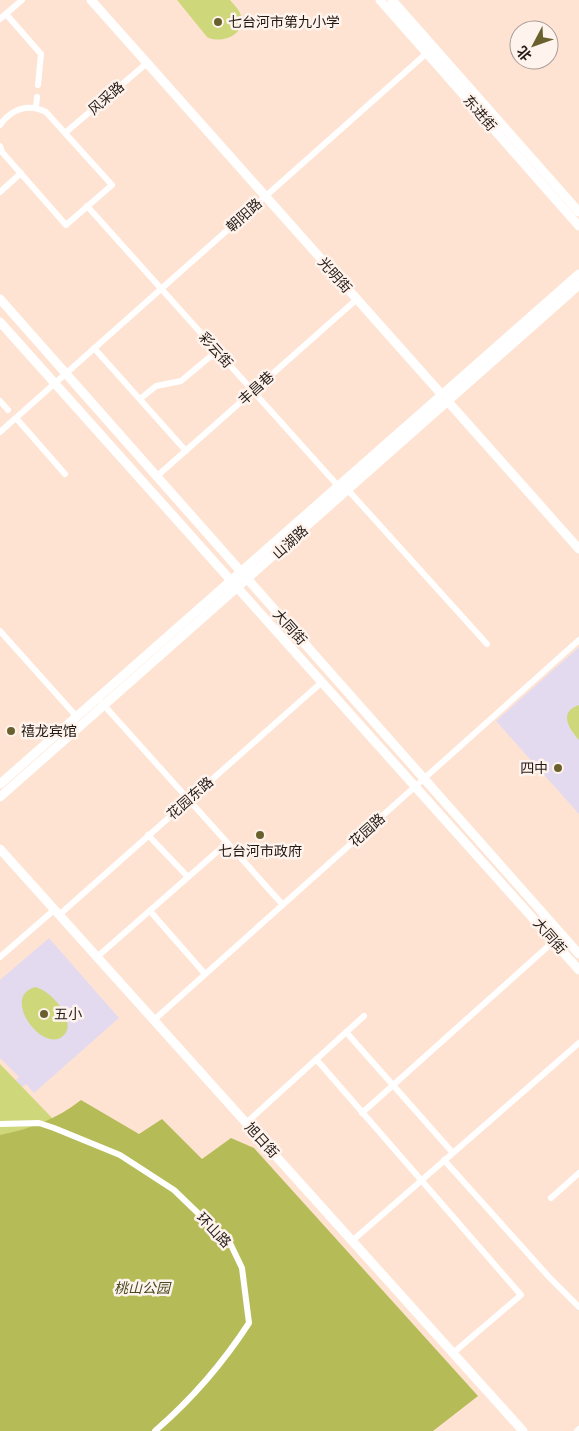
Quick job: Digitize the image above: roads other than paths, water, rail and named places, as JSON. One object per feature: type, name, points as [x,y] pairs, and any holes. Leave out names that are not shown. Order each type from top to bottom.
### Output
[{"type":"main road","name":"光明街","points":[[92,0],[579,550]]},
{"type":"main road","name":"东进街","points":[[380,0],[430,50],[579,212]]},
{"type":"main road","name":"东进街","points":[[392,0],[430,50],[579,226]]},
{"type":"main road","name":"山湖路","points":[[0,784],[232,581],[244,576],[343,490],[579,274]]},
{"type":"main road","name":"山湖路","points":[[444,398],[579,285]]},
{"type":"main road","name":"大同街","points":[[0,299],[579,954]]},
{"type":"main road","name":"大同街","points":[[0,322],[579,970]]},
{"type":"main road","name":"山湖路","points":[[0,797],[238,588],[244,576]]},
{"type":"main road","name":"旭日街","points":[[0,849],[523,1431]]},
{"type":"street","points":[[0,19],[22,0]]},
{"type":"street","points":[[6,14],[41,54],[38,85]]},
{"type":"street","name":"朝阳路","points":[[0,432],[430,50]]},
{"type":"street","name":"风采路","points":[[65,133],[147,63]]},
{"type":"street","points":[[36,107],[37,97]]},
{"type":"street","points":[[0,125],[7,116],[16,110],[36,107],[46,112],[112,185],[66,225],[2,152],[0,146]]},
{"type":"street","points":[[0,192],[20,173]]},
{"type":"street","name":"彩云街","points":[[87,206],[343,490],[486,644]]},
{"type":"street","name":"丰昌巷","points":[[156,477],[357,299]]},
{"type":"street","points":[[94,348],[186,451]]},
{"type":"street","points":[[140,400],[156,386],[181,381],[217,351]]},
{"type":"street","points":[[0,401],[8,410]]},
{"type":"street","points":[[16,418],[65,474]]},
{"type":"street","points":[[0,631],[77,717]]},
{"type":"street","name":"花园路","points":[[154,1020],[579,640]]},
{"type":"street","name":"花园东路","points":[[0,957],[57,912],[189,800],[322,682]]},
{"type":"street","points":[[98,698],[283,905]]},
{"type":"street","points":[[148,835],[188,877]]},
{"type":"street","points":[[97,957],[227,843]]},
{"type":"street","points":[[150,911],[205,974]]},
{"type":"street","points":[[362,1113],[554,941]]},
{"type":"street","points":[[246,1123],[364,1016]]},
{"type":"street","points":[[346,1032],[452,1153]]},
{"type":"street","points":[[352,1241],[579,1043]]},
{"type":"street","points":[[316,1059],[521,1295],[453,1353]]},
{"type":"street","name":"环山路","points":[[0,1124],[39,1123],[120,1155],[174,1190],[231,1245],[242,1268],[249,1324],[213,1372],[172,1416],[155,1431]]},
{"type":"street","points":[[444,1160],[548,1277],[579,1307]]},
{"type":"street","points":[[551,1198],[579,1173]]},
{"type":"place","name":"七台河市第九小学","points":[[218,22]]},
{"type":"place","name":"禧龙宾馆","points":[[11,731]]},
{"type":"place","name":"四中","points":[[558,768]]},
{"type":"place","name":"七台河市政府","points":[[260,835]]},
{"type":"place","name":"五小","points":[[44,1014]]},
{"type":"park label","name":"桃山公园","points":[[142,1288]]}]
